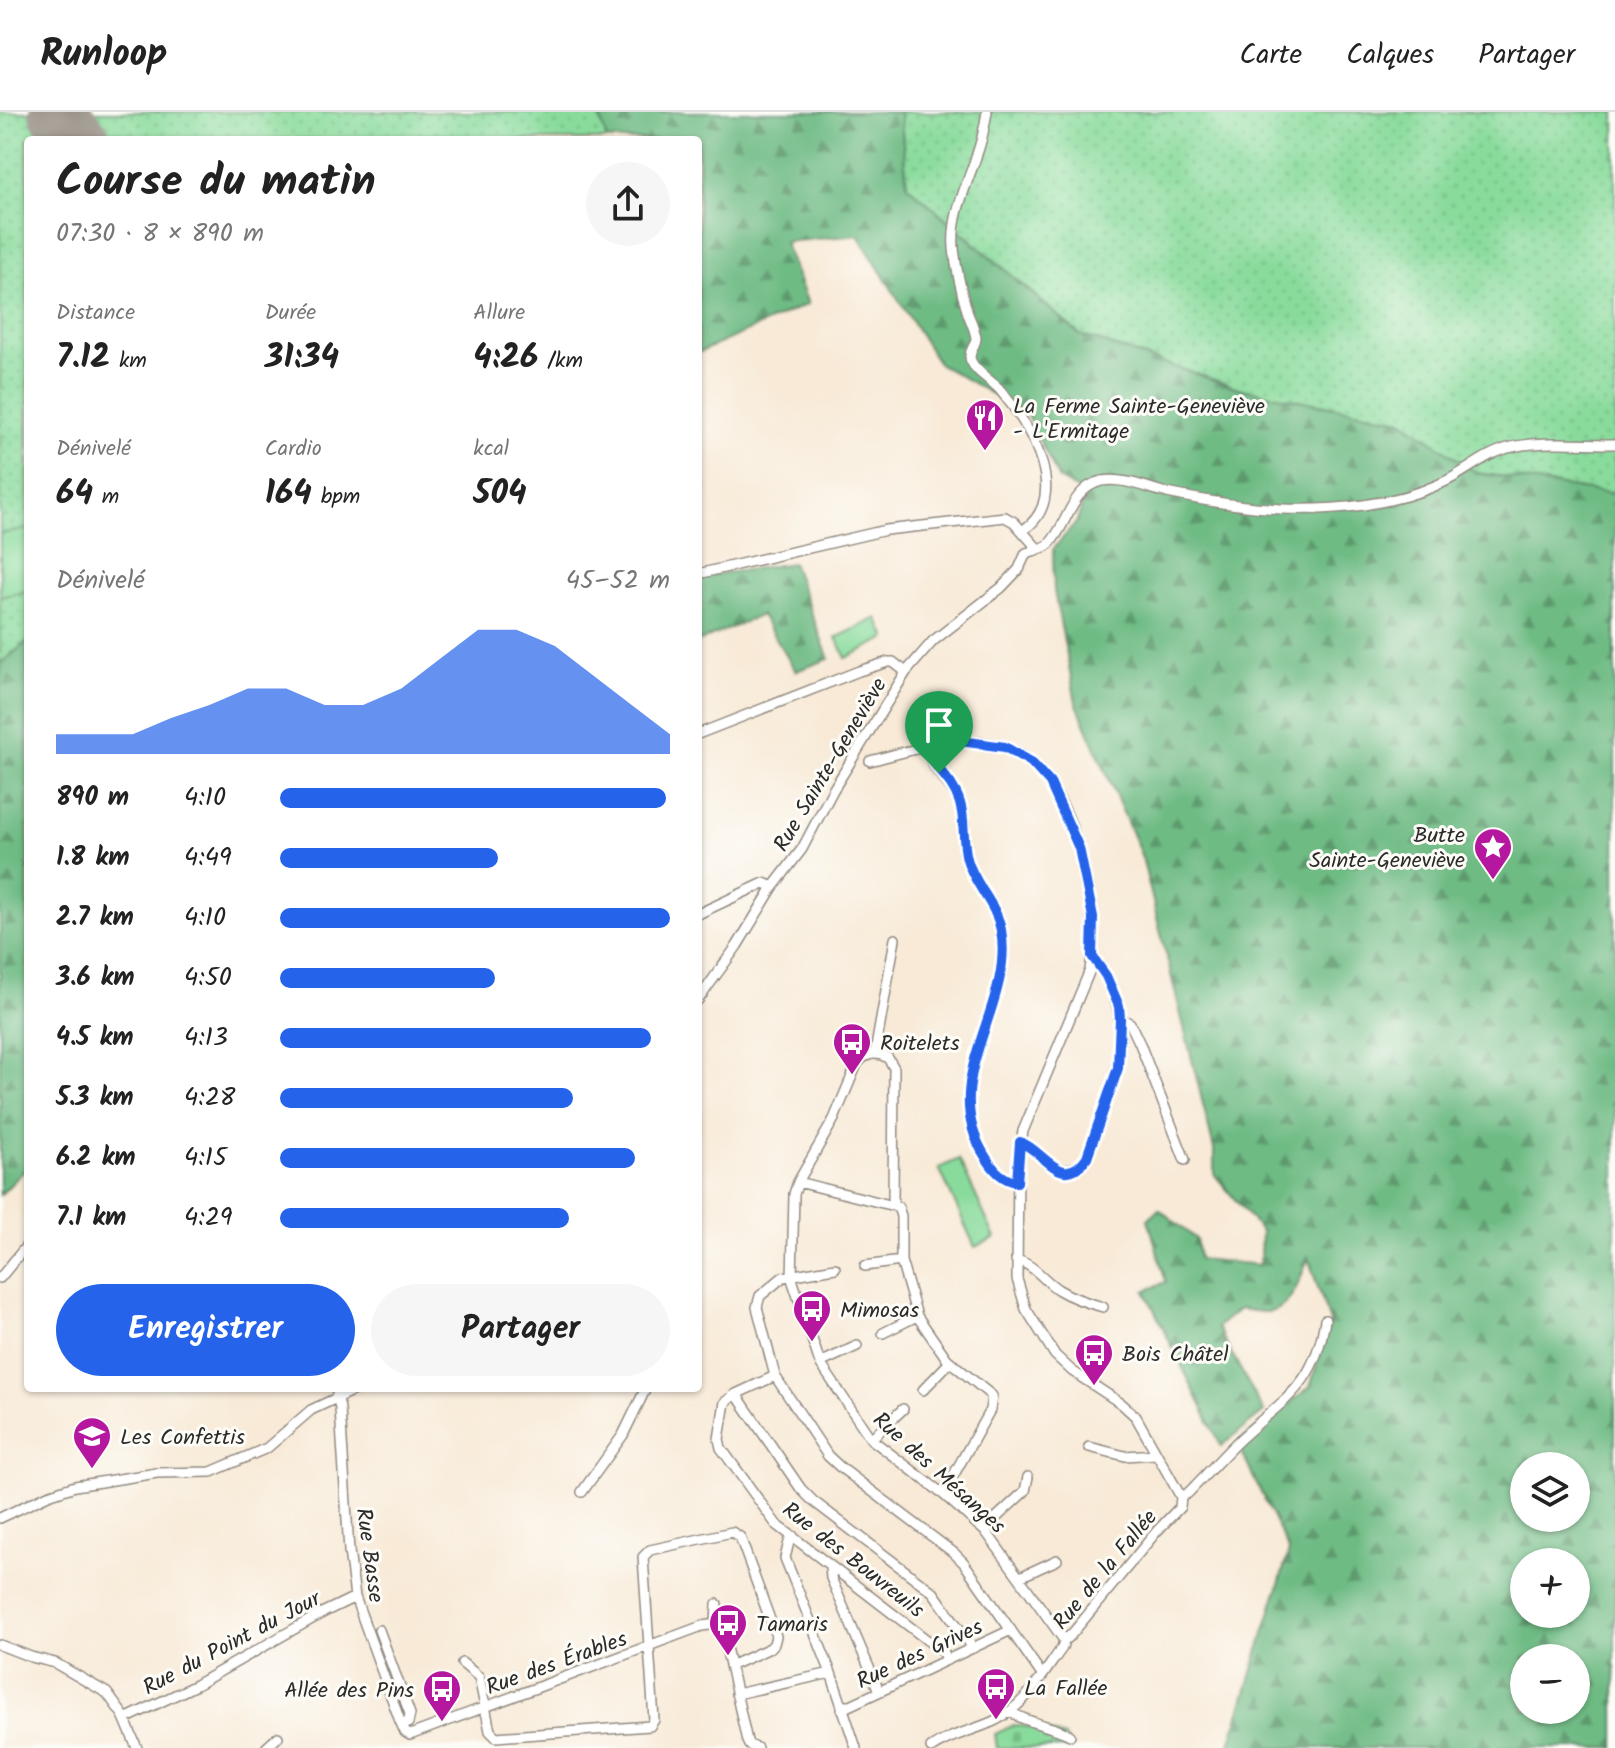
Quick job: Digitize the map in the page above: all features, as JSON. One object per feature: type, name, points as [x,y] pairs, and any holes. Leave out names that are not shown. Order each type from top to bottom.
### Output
[{"type":"street","points":[[987,112],[953,229],[955,252],[976,337],[970,351],[972,362],[1002,391],[1027,430],[1045,474],[1045,494],[1040,514],[1022,531]]},
{"type":"street","name":"Rue Sainte-Geneviève","points":[[702,994],[802,849],[828,799],[906,672],[933,641],[1001,588],[1038,549],[1048,545],[1081,492],[1093,483],[1120,481],[1195,498],[1255,507],[1337,507],[1411,495],[1450,479],[1486,456],[1512,447],[1615,444]]},
{"type":"street","points":[[702,573],[900,528],[1005,517],[1012,520],[1038,549]]},
{"type":"street","points":[[702,732],[888,662],[893,662],[906,672]]},
{"type":"street","points":[[870,761],[960,741],[1005,747],[1027,759],[1050,783],[1073,829],[1086,873],[1093,917],[1092,956],[1090,970],[1020,1142],[1016,1260],[1022,1300],[1040,1335],[1061,1362],[1131,1412],[1181,1497]]},
{"type":"street","points":[[929,746],[934,765],[955,791],[961,805],[967,860],[989,898],[1001,931],[1003,952],[999,986],[970,1076],[970,1112],[982,1151],[1001,1176],[1017,1182]]},
{"type":"street","points":[[702,912],[764,883],[771,890]]},
{"type":"street","points":[[875,1053],[895,939]]},
{"type":"street","points":[[1020,1142],[1033,1147],[1057,1170],[1071,1170],[1084,1162],[1116,1078],[1119,1060],[1119,1006],[1106,976],[1092,956]]},
{"type":"street","points":[[1120,1019],[1130,1023],[1140,1044],[1185,1160]]},
{"type":"street","points":[[893,1205],[894,1068],[888,1058],[875,1053],[861,1058],[857,1064],[834,1119],[798,1182],[898,1207],[901,1213],[901,1261],[917,1316],[950,1362],[990,1394],[993,1401],[943,1494]]},
{"type":"street","name":"Rue des Mésanges","points":[[798,1182],[794,1194],[791,1275],[820,1363],[871,1439],[984,1529],[1064,1640]]},
{"type":"street","points":[[0,1278],[24,1249]]},
{"type":"street","points":[[1016,1260],[1027,1263],[1044,1280],[1064,1293],[1103,1307]]},
{"type":"street","points":[[865,1266],[901,1261]]},
{"type":"street","points":[[835,1268],[791,1275],[776,1282],[758,1301],[775,1376],[828,1456],[964,1563],[1042,1675]]},
{"type":"street","points":[[883,1333],[917,1316]]},
{"type":"street","name":"Rue de la Fallée","points":[[931,1748],[958,1733],[996,1721],[1011,1712],[1062,1648],[1064,1640],[1180,1507],[1181,1497],[1292,1396],[1311,1367],[1322,1339],[1325,1320]]},
{"type":"street","points":[[820,1363],[857,1346]]},
{"type":"street","points":[[923,1390],[950,1362]]},
{"type":"street","points":[[775,1376],[736,1394],[801,1489],[933,1592],[973,1648]]},
{"type":"street","points":[[582,1492],[623,1435],[644,1392]]},
{"type":"street","points":[[0,1518],[75,1486],[157,1473],[211,1472],[267,1448],[311,1410],[337,1393]]},
{"type":"street","name":"Rue Basse","points":[[337,1393],[355,1597],[405,1732],[410,1735]]},
{"type":"street","name":"Rue des Bouvreuils","points":[[736,1394],[725,1402],[719,1444],[769,1518],[944,1653],[947,1660]]},
{"type":"street","points":[[871,1439],[903,1409]]},
{"type":"street","points":[[1089,1447],[1125,1456],[1157,1454]]},
{"type":"street","points":[[984,1529],[1025,1491],[1028,1477]]},
{"type":"street","points":[[462,1663],[477,1673],[492,1734],[500,1738],[645,1728],[654,1720],[642,1566],[646,1553],[732,1532],[740,1537],[776,1636],[773,1646],[730,1666]]},
{"type":"street","points":[[793,1536],[785,1558],[831,1673],[856,1748]]},
{"type":"street","points":[[1020,1577],[1057,1560]]},
{"type":"street","points":[[830,1566],[831,1578],[879,1691]]},
{"type":"street","name":"Rue du Point du Jour","points":[[125,1719],[196,1685],[355,1597]]},
{"type":"street","points":[[717,1604],[716,1624],[722,1629],[747,1741],[757,1748]]},
{"type":"street","name":"Rue des Érables","points":[[410,1735],[716,1624]]},
{"type":"street","points":[[379,1630],[410,1714],[408,1723]]},
{"type":"street","name":"Rue des Grives","points":[[842,1709],[1011,1630]]},
{"type":"street","points":[[0,1645],[55,1663],[111,1697],[125,1719],[137,1748]]},
{"type":"street","points":[[736,1694],[831,1673]]},
{"type":"street","name":"Rue Basse","points":[[398,1710],[408,1723],[410,1735]]},
{"type":"street","points":[[1011,1712],[1019,1718],[1054,1727],[1070,1735]]},
{"type":"street","points":[[410,1735],[412,1748]]},
{"type":"street","points":[[266,1748],[278,1737]]},
{"type":"green space","points":[[0,112],[598,112],[606,136],[24,136],[24,574],[0,572]]},
{"type":"green space","points":[[598,112],[900,112],[907,185],[1080,335],[1241,389],[1402,420],[1477,473],[1615,494],[1615,1748],[1229,1748],[1289,1551],[1237,1443],[1310,1387],[1330,1322],[1308,1258],[1294,1292],[1282,1306],[1266,1312],[1239,1309],[1217,1327],[1264,1412],[1221,1446],[1145,1291],[1166,1282],[1148,1219],[1159,1209],[1196,1239],[1199,1259],[1260,1265],[1261,1231],[1214,1174],[1214,1149],[1142,857],[1076,702],[1054,591],[1053,549],[1076,523],[1086,495],[1059,479],[1026,414],[938,363],[858,235],[784,242],[808,304],[702,351],[702,136],[606,136]]},
{"type":"green space","points":[[900,112],[1615,112],[1615,494],[1476,473],[1402,420],[1241,389],[1080,335],[907,185]]},
{"type":"green space","points":[[24,530],[24,592],[0,597],[0,534]]},
{"type":"green space","points":[[792,563],[829,659],[796,671],[761,615],[702,640],[702,576]]},
{"type":"green space","points":[[0,576],[24,576],[24,644],[0,664]]},
{"type":"green space","points":[[877,618],[887,638],[846,658],[836,638]]},
{"type":"green space","points":[[24,644],[24,1171],[0,1195],[0,664]]},
{"type":"green space","points":[[959,1159],[995,1238],[975,1247],[939,1168]]},
{"type":"green space","points":[[1014,1725],[1065,1737],[1069,1748],[997,1748],[995,1734]]},
{"type":"runway","points":[[58,112],[79,136]]},
{"type":"place","name":"La Ferme Sainte-Geneviève - L'Ermitage","points":[[985,452]]},
{"type":"place","name":"Butte Sainte-Geneviève","points":[[1493,881]]},
{"type":"place","name":"Roitelets","points":[[852,1076]]},
{"type":"place","name":"Mimosas","points":[[812,1343]]},
{"type":"place","name":"Bois Châtel","points":[[1094,1387]]},
{"type":"place","name":"Les Confettis","points":[[92,1470]]},
{"type":"place","name":"Tamaris","points":[[728,1657]]},
{"type":"place","name":"La Fallée","points":[[996,1721]]},
{"type":"place","name":"Allée des Pins","points":[[442,1723]]},
{"type":"route","points":[[960,741],[989,743],[1017,752],[1050,783],[1073,829],[1091,898],[1092,956],[1106,976],[1119,1006],[1120,1019],[1116,1078],[1087,1157],[1076,1168],[1057,1170],[1037,1150],[1020,1142],[1017,1182],[1010,1181],[991,1165],[976,1134],[970,1112],[970,1076],[999,986],[1003,946],[997,917],[967,860],[961,805],[955,791],[939,773],[929,746],[960,741]]}]
